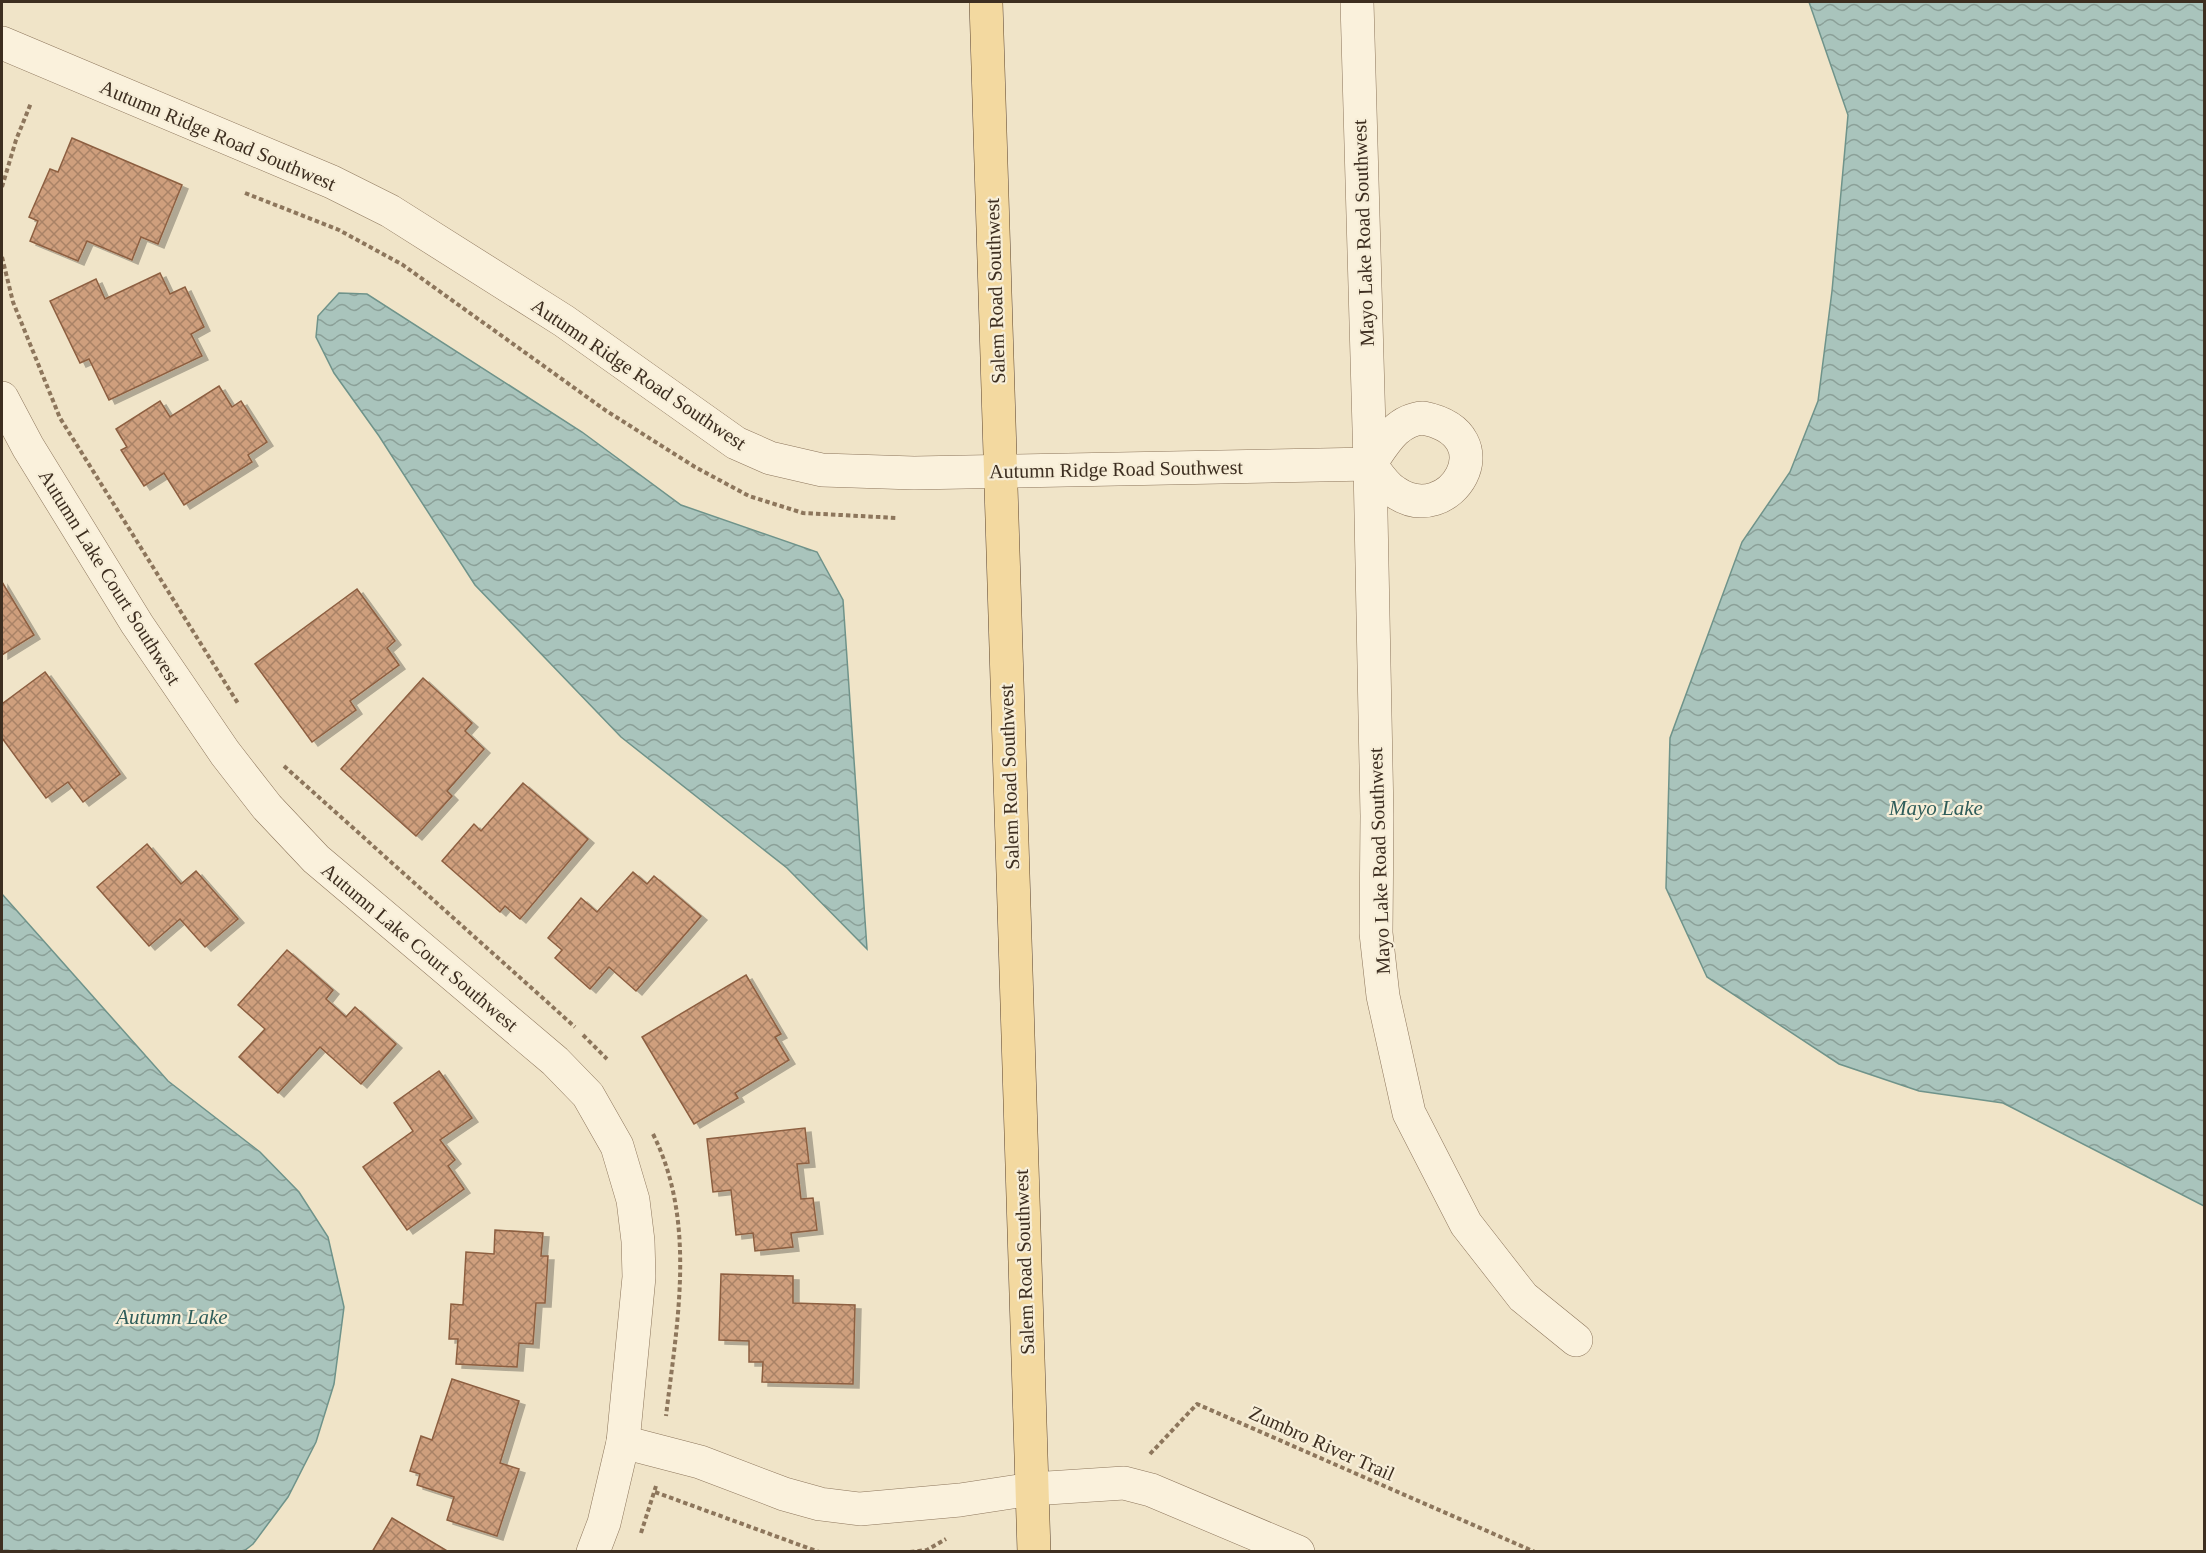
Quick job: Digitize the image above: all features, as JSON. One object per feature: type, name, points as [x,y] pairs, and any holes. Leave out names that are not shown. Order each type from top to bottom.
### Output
[{"type":"main road","name":"Salem Road Southwest","points":[[986,2],[1034,1551]]},
{"type":"street","name":"Mayo Lake Road Southwest","points":[[1357,2],[1377,804],[1376,933],[1383,996],[1409,1113],[1466,1224],[1523,1297],[1576,1340]]},
{"type":"street","name":"Autumn Ridge Road Southwest","points":[[4,50],[332,183],[390,211],[564,321],[736,443],[770,458],[822,470],[914,473],[1370,464]]},
{"type":"street","name":"Autumn Lake Court Southwest","points":[[2,399],[28,447],[137,624],[225,753],[267,807],[316,859],[555,1061],[588,1095],[617,1146],[633,1200],[639,1277],[623,1442],[604,1523],[593,1551]]},
{"type":"street","points":[[623,1442],[662,1450],[784,1494],[820,1504],[860,1509],[960,1500],[1032,1489],[1124,1483],[1151,1490],[1298,1551]]},
{"type":"path","points":[[2,187],[16,140],[31,104]]},
{"type":"path","points":[[245,193],[339,230],[403,265],[605,410],[695,467],[749,496],[803,513],[897,518]]},
{"type":"path","points":[[2,257],[13,302],[60,418],[242,709]]},
{"type":"path","points":[[281,764],[600,1050],[607,1060]]},
{"type":"path","points":[[638,1542],[655,1492],[662,1450],[676,1333],[682,1239],[670,1174],[650,1128]]},
{"type":"path","name":"Zumbro River Trail","points":[[1124,1483],[1197,1404],[1535,1551]]},
{"type":"path","points":[[655,1492],[819,1551]]},
{"type":"water","name":"Mayo Lake","points":[[1809,2],[2204,2],[2204,1206],[2003,1103],[1919,1091],[1839,1064],[1707,977],[1666,888],[1670,738],[1742,542],[1790,472],[1818,401],[1832,291],[1848,115]]},
{"type":"water","points":[[339,293],[367,294],[582,432],[681,505],[817,552],[843,600],[867,949],[787,868],[621,737],[475,585],[379,436],[334,373],[316,337],[318,316]]},
{"type":"water","name":"Autumn Lake","points":[[2,894],[168,1081],[260,1152],[299,1192],[328,1237],[344,1307],[334,1384],[316,1442],[288,1497],[253,1544],[244,1551],[2,1551]]},
{"type":"building","points":[[72,138],[182,185],[158,244],[141,237],[132,260],[87,241],[78,261],[30,241],[38,221],[29,217],[50,169],[58,172]]},
{"type":"building","points":[[160,273],[170,294],[185,287],[204,327],[191,334],[202,356],[109,400],[89,359],[80,363],[50,301],[96,279],[105,299]]},
{"type":"building","points":[[219,386],[232,407],[241,401],[267,442],[248,455],[252,462],[184,505],[164,473],[144,486],[121,450],[127,447],[116,429],[160,401],[170,417]]},
{"type":"building","points":[[2,582],[34,635],[2,655]]},
{"type":"building","points":[[357,589],[395,641],[387,648],[399,665],[350,701],[356,710],[312,742],[255,664]]},
{"type":"building","points":[[45,672],[120,774],[83,802],[68,782],[46,798],[2,738],[2,704]]},
{"type":"building","points":[[423,678],[472,723],[465,731],[484,749],[447,791],[452,796],[416,836],[341,769]]},
{"type":"building","points":[[523,783],[588,839],[520,919],[505,906],[500,912],[442,861],[474,824],[481,831]]},
{"type":"building","points":[[147,844],[181,884],[196,871],[238,919],[205,947],[180,919],[149,946],[97,887]]},
{"type":"building","points":[[633,872],[647,884],[654,876],[701,916],[636,991],[609,967],[590,989],[555,958],[562,950],[548,938],[581,898],[597,912]]},
{"type":"building","points":[[287,950],[333,990],[326,999],[346,1017],[355,1007],[396,1044],[361,1084],[320,1047],[278,1093],[239,1057],[265,1029],[238,1005]]},
{"type":"building","points":[[746,975],[781,1034],[775,1037],[789,1060],[735,1093],[738,1098],[694,1124],[642,1037]]},
{"type":"building","points":[[439,1071],[472,1118],[440,1140],[455,1160],[448,1166],[464,1189],[407,1230],[363,1167],[413,1131],[394,1103]]},
{"type":"building","points":[[805,1128],[809,1163],[797,1164],[801,1199],[813,1198],[817,1230],[791,1233],[793,1247],[755,1251],[753,1233],[736,1235],[731,1190],[713,1192],[707,1139]]},
{"type":"building","points":[[495,1230],[543,1233],[541,1256],[548,1256],[545,1303],[536,1303],[533,1344],[519,1343],[517,1367],[456,1364],[458,1339],[449,1339],[451,1304],[463,1305],[466,1252],[494,1254]]},
{"type":"building","points":[[721,1274],[793,1276],[793,1303],[855,1305],[853,1384],[762,1382],[763,1362],[749,1362],[749,1341],[719,1340]]},
{"type":"building","points":[[452,1379],[519,1401],[500,1463],[519,1469],[497,1536],[447,1520],[454,1497],[417,1485],[420,1474],[410,1471],[421,1436],[432,1440]]},
{"type":"building","points":[[392,1518],[449,1552],[372,1552]]}]
